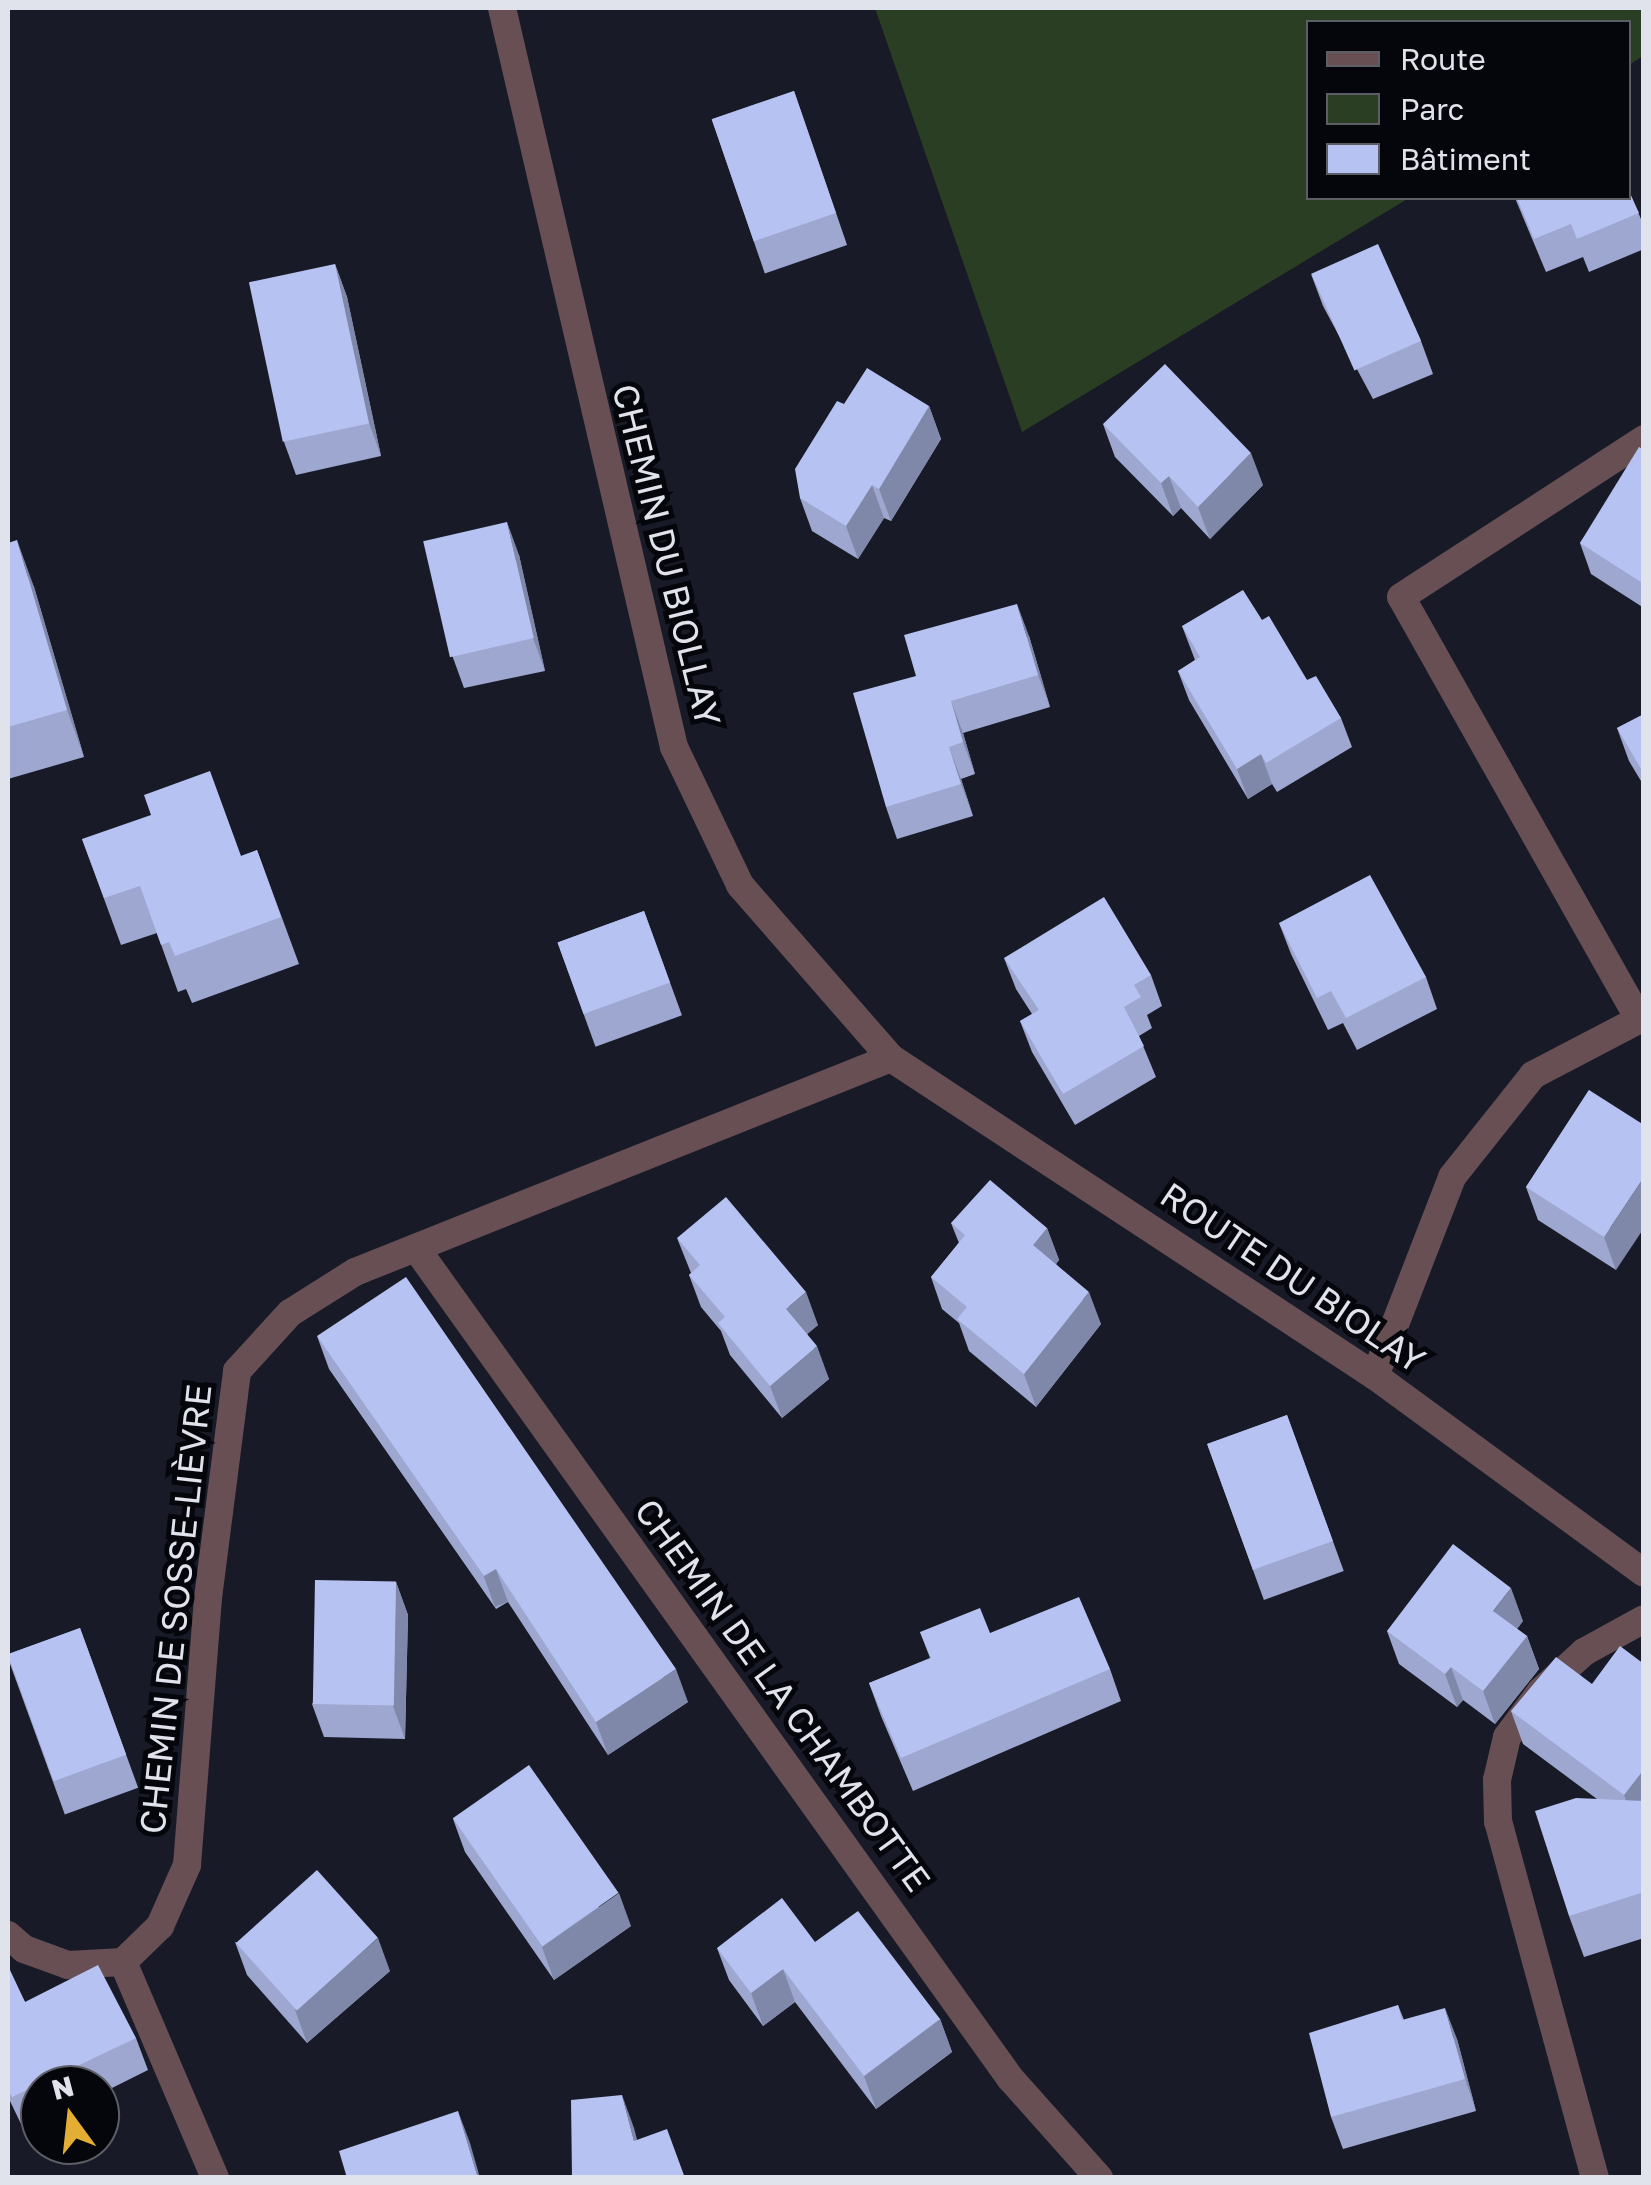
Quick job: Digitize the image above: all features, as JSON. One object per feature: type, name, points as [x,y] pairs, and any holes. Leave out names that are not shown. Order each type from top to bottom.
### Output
[{"type":"street","name":"CHEMIN DU BIOLLAY","points":[[502,8],[674,746],[740,885],[891,1058]]},
{"type":"street","points":[[1375,1376],[1452,1177],[1533,1076],[1641,1018],[1401,597],[1644,439]]},
{"type":"street","name":"CHEMIN DE SOSSE-LIÈVRE","points":[[122,1962],[160,1926],[187,1865],[208,1598],[238,1372],[290,1313],[355,1272],[891,1058]]},
{"type":"street","name":"ROUTE DU BIOLAY","points":[[891,1058],[1375,1376],[1644,1573]]},
{"type":"street","name":"CHEMIN DE LA CHAMBOTTE","points":[[416,1248],[1010,2078],[1099,2178]]},
{"type":"street","points":[[1595,2178],[1498,1822],[1497,1780],[1507,1738],[1541,1692],[1584,1652],[1644,1619]]},
{"type":"street","points":[[8,1935],[24,1949],[68,1965],[122,1962],[215,2178]]},
{"type":"green space","points":[[875,8],[1643,8],[1643,56],[1631,64],[1631,20],[1306,20],[1306,200],[1406,200],[1022,432]]},
{"type":"building","points":[[794,91],[836,213],[754,241],[712,119]]},
{"type":"building","points":[[1631,196],[1639,213],[1577,239],[1571,224],[1534,239],[1518,200],[1631,200]]},
{"type":"building","points":[[1378,244],[1421,341],[1354,371],[1311,274]]},
{"type":"building","points":[[335,264],[369,423],[283,442],[249,282]]},
{"type":"building","points":[[1165,364],[1251,453],[1198,507],[1169,476],[1161,483],[1103,424]]},
{"type":"building","points":[[867,368],[929,406],[879,489],[872,485],[846,526],[800,498],[795,469],[837,401],[844,404]]},
{"type":"building","points":[[1639,447],[1644,450],[1644,584],[1580,543]]},
{"type":"building","points":[[507,522],[534,638],[450,657],[423,541]]},
{"type":"building","points":[[17,540],[67,710],[8,727],[8,543]]},
{"type":"building","points":[[1243,590],[1262,620],[1269,616],[1307,680],[1316,676],[1341,718],[1266,763],[1261,754],[1237,769],[1178,671],[1200,657],[1182,626]]},
{"type":"building","points":[[1017,604],[1038,675],[951,701],[963,742],[949,747],[961,784],[886,807],[853,693],[916,676],[904,635]]},
{"type":"building","points":[[1644,714],[1644,774],[1617,728]]},
{"type":"building","points":[[210,771],[241,856],[257,850],[281,917],[175,956],[169,942],[161,945],[140,886],[104,898],[82,839],[151,815],[144,795]]},
{"type":"building","points":[[1370,875],[1426,977],[1346,1018],[1331,991],[1317,998],[1279,923]]},
{"type":"building","points":[[1104,897],[1151,975],[1134,985],[1141,997],[1124,1007],[1144,1046],[1063,1094],[1020,1021],[1039,1010],[1004,958]]},
{"type":"building","points":[[644,911],[670,982],[584,1014],[558,942]]},
{"type":"building","points":[[1589,1090],[1644,1125],[1644,1177],[1604,1237],[1526,1187]]},
{"type":"building","points":[[990,1180],[1047,1228],[1033,1245],[1089,1292],[1024,1374],[957,1319],[967,1307],[931,1277],[965,1235],[951,1223]]},
{"type":"building","points":[[726,1197],[806,1292],[786,1309],[817,1346],[770,1386],[718,1323],[725,1317],[689,1275],[700,1265],[677,1238]]},
{"type":"building","points":[[406,1277],[676,1669],[596,1722],[496,1569],[484,1576],[317,1336]]},
{"type":"building","points":[[1287,1415],[1333,1541],[1253,1570],[1207,1444]]},
{"type":"building","points":[[1453,1544],[1511,1588],[1493,1611],[1527,1636],[1483,1691],[1451,1667],[1445,1674],[1387,1631]]},
{"type":"building","points":[[315,1580],[396,1581],[394,1705],[313,1704]]},
{"type":"building","points":[[1079,1597],[1110,1669],[901,1758],[869,1683],[931,1658],[920,1632],[980,1608],[990,1633]]},
{"type":"building","points":[[80,1628],[126,1755],[54,1781],[8,1654]]},
{"type":"building","points":[[1620,1646],[1644,1664],[1644,1769],[1624,1795],[1511,1711],[1556,1657],[1592,1684]]},
{"type":"building","points":[[529,1765],[618,1893],[542,1946],[453,1818]]},
{"type":"building","points":[[1576,1798],[1644,1801],[1644,1892],[1569,1916],[1535,1811]]},
{"type":"building","points":[[317,1870],[378,1938],[297,2011],[236,1943]]},
{"type":"building","points":[[782,1898],[815,1942],[858,1911],[940,2019],[864,2076],[783,1969],[751,1993],[717,1948]]},
{"type":"building","points":[[98,1965],[136,2038],[79,2065],[20,2065],[20,2093],[12,2097],[8,2089],[8,1971],[25,2002]]},
{"type":"building","points":[[1398,2005],[1402,2020],[1445,2008],[1465,2079],[1331,2117],[1309,2033]]},
{"type":"building","points":[[622,2095],[634,2141],[667,2129],[685,2178],[572,2178],[571,2100]]},
{"type":"building","points":[[458,2111],[478,2178],[347,2178],[339,2151]]}]
